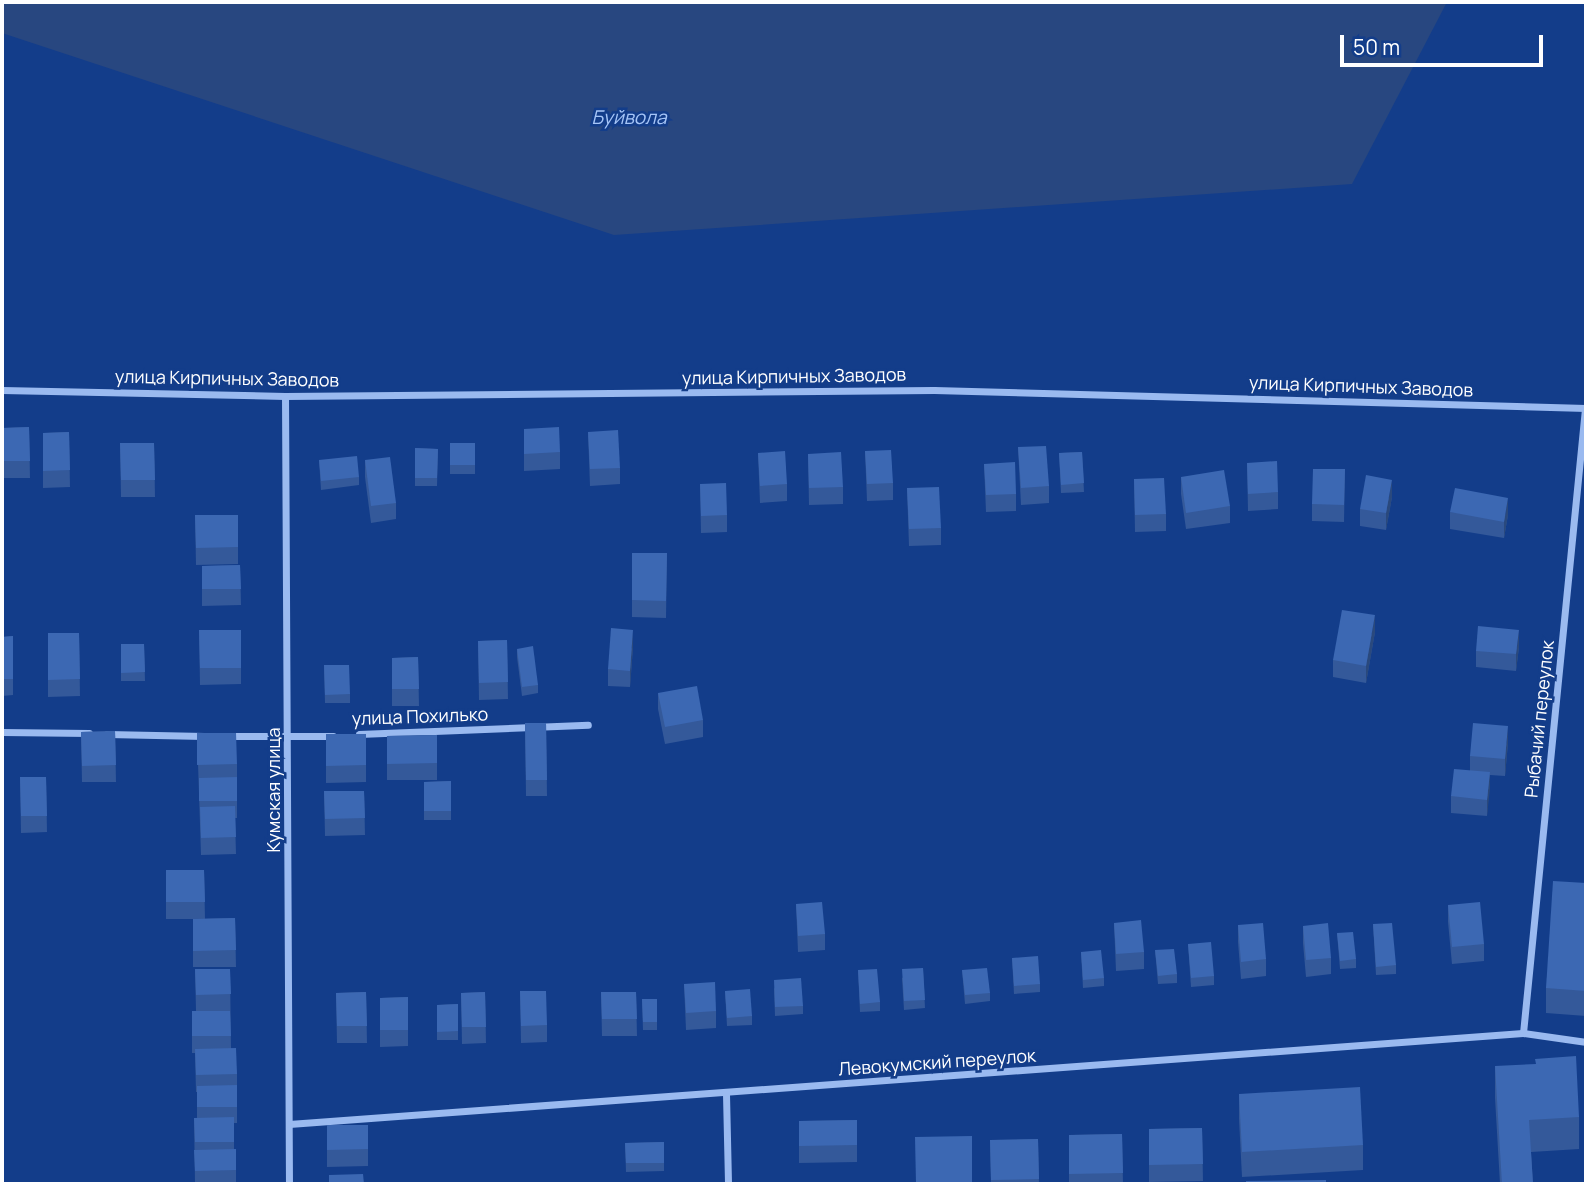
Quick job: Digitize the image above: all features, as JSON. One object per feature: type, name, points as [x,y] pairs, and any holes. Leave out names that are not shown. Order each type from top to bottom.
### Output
[{"type":"street","name":"улица Кирпичных Заводов","points":[[2,390],[285,396],[934,390],[1586,408]]},
{"type":"street","name":"Кумская улица","points":[[285,396],[289,737],[289,1184]]},
{"type":"street","name":"Рыбачий переулок","points":[[1523,1033],[1586,408]]},
{"type":"street","name":"улица Похилько","points":[[2,732],[289,737],[588,725]]},
{"type":"street","name":"Левокумский переулок","points":[[289,1124],[726,1094],[1523,1033],[1586,1042]]},
{"type":"street","points":[[726,1094],[728,1184]]},
{"type":"water","name":"Буйвола","points":[[2,2],[1447,2],[1352,184],[614,235],[2,33]]},
{"type":"building","points":[[29,427],[30,461],[2,461],[2,428]]},
{"type":"building","points":[[559,427],[560,452],[524,454],[524,429]]},
{"type":"building","points":[[618,430],[620,468],[590,469],[588,432]]},
{"type":"building","points":[[69,432],[70,470],[43,471],[43,433]]},
{"type":"building","points":[[120,443],[154,443],[155,480],[121,480]]},
{"type":"building","points":[[450,443],[475,443],[475,465],[450,465]]},
{"type":"building","points":[[1046,446],[1049,486],[1021,488],[1018,447]]},
{"type":"building","points":[[415,448],[438,449],[437,478],[415,478]]},
{"type":"building","points":[[891,450],[893,483],[867,484],[865,451]]},
{"type":"building","points":[[785,451],[787,484],[760,486],[758,453]]},
{"type":"building","points":[[841,452],[843,487],[809,488],[808,454]]},
{"type":"building","points":[[1082,452],[1084,483],[1061,485],[1059,453]]},
{"type":"building","points":[[357,456],[359,477],[321,481],[319,460]]},
{"type":"building","points":[[390,457],[396,503],[371,506],[365,460]]},
{"type":"building","points":[[1277,461],[1278,492],[1248,494],[1247,463]]},
{"type":"building","points":[[1015,462],[1016,494],[986,495],[984,464]]},
{"type":"building","points":[[1313,469],[1345,469],[1344,505],[1312,504]]},
{"type":"building","points":[[1224,470],[1230,506],[1186,513],[1181,477]]},
{"type":"building","points":[[1366,475],[1392,480],[1386,513],[1360,509]]},
{"type":"building","points":[[1164,478],[1166,514],[1135,515],[1134,479]]},
{"type":"building","points":[[726,483],[727,515],[701,516],[700,484]]},
{"type":"building","points":[[939,487],[941,528],[909,529],[907,488]]},
{"type":"building","points":[[1455,488],[1508,498],[1504,522],[1450,512]]},
{"type":"building","points":[[195,515],[238,515],[238,547],[196,548]]},
{"type":"building","points":[[632,553],[667,553],[666,601],[632,600]]},
{"type":"building","points":[[240,565],[241,589],[202,589],[202,566]]},
{"type":"building","points":[[1342,610],[1375,615],[1366,666],[1333,660]]},
{"type":"building","points":[[1478,626],[1519,630],[1516,654],[1476,651]]},
{"type":"building","points":[[611,628],[633,630],[630,671],[608,669]]},
{"type":"building","points":[[199,630],[241,630],[241,668],[200,668]]},
{"type":"building","points":[[48,633],[79,633],[80,679],[48,680]]},
{"type":"building","points":[[13,636],[13,679],[2,679],[2,637]]},
{"type":"building","points":[[507,640],[508,682],[479,683],[478,641]]},
{"type":"building","points":[[121,644],[144,644],[145,672],[121,673]]},
{"type":"building","points":[[533,646],[538,685],[522,687],[517,649]]},
{"type":"building","points":[[418,657],[419,689],[392,689],[392,658]]},
{"type":"building","points":[[324,665],[349,665],[350,694],[325,695]]},
{"type":"building","points":[[697,686],[703,720],[665,727],[658,693]]},
{"type":"building","points":[[525,723],[546,723],[547,780],[526,780]]},
{"type":"building","points":[[1473,723],[1508,726],[1505,759],[1470,756]]},
{"type":"building","points":[[115,731],[116,765],[82,766],[81,732]]},
{"type":"building","points":[[197,733],[236,733],[237,764],[197,765]]},
{"type":"building","points":[[326,734],[366,734],[366,765],[326,766]]},
{"type":"building","points":[[437,735],[437,763],[387,764],[387,736]]},
{"type":"building","points":[[1454,769],[1490,772],[1487,800],[1451,796]]},
{"type":"building","points":[[20,777],[46,777],[47,816],[21,816]]},
{"type":"building","points":[[237,777],[237,801],[199,801],[199,778]]},
{"type":"building","points":[[451,781],[451,811],[424,811],[424,782]]},
{"type":"building","points":[[324,791],[364,791],[365,818],[325,819]]},
{"type":"building","points":[[235,806],[236,837],[201,838],[200,807]]},
{"type":"building","points":[[166,870],[204,870],[205,902],[166,902]]},
{"type":"building","points":[[1553,881],[1586,883],[1586,991],[1546,988]]},
{"type":"building","points":[[822,902],[825,934],[798,936],[796,904]]},
{"type":"building","points":[[1480,902],[1484,944],[1452,947],[1448,905]]},
{"type":"building","points":[[235,918],[236,950],[193,951],[193,919]]},
{"type":"building","points":[[1141,920],[1144,952],[1116,954],[1114,923]]},
{"type":"building","points":[[1263,923],[1266,959],[1241,962],[1238,925]]},
{"type":"building","points":[[1328,923],[1331,958],[1306,960],[1303,926]]},
{"type":"building","points":[[1392,923],[1396,965],[1376,967],[1373,924]]},
{"type":"building","points":[[1353,932],[1356,959],[1340,961],[1337,933]]},
{"type":"building","points":[[1211,942],[1214,976],[1191,978],[1188,944]]},
{"type":"building","points":[[1174,949],[1177,974],[1158,976],[1155,950]]},
{"type":"building","points":[[1101,950],[1104,978],[1083,980],[1081,952]]},
{"type":"building","points":[[1038,956],[1040,984],[1014,986],[1012,958]]},
{"type":"building","points":[[923,968],[925,1000],[904,1001],[902,969]]},
{"type":"building","points":[[987,968],[990,993],[965,995],[962,970]]},
{"type":"building","points":[[195,969],[230,969],[231,994],[196,995]]},
{"type":"building","points":[[877,969],[880,1002],[860,1004],[858,970]]},
{"type":"building","points":[[801,978],[803,1006],[775,1007],[774,980]]},
{"type":"building","points":[[715,982],[716,1011],[686,1013],[684,984]]},
{"type":"building","points":[[750,989],[752,1016],[727,1018],[725,991]]},
{"type":"building","points":[[520,991],[546,991],[547,1025],[521,1026]]},
{"type":"building","points":[[366,992],[367,1026],[337,1026],[336,993]]},
{"type":"building","points":[[485,992],[486,1027],[462,1027],[461,993]]},
{"type":"building","points":[[601,992],[636,992],[637,1019],[602,1019]]},
{"type":"building","points":[[408,997],[408,1030],[380,1030],[380,998]]},
{"type":"building","points":[[642,999],[657,999],[657,1022],[643,1022]]},
{"type":"building","points":[[458,1004],[458,1031],[437,1032],[437,1005]]},
{"type":"building","points":[[192,1011],[230,1011],[231,1036],[192,1036]]},
{"type":"building","points":[[236,1048],[237,1074],[196,1075],[195,1049]]},
{"type":"building","points":[[1576,1056],[1579,1117],[1529,1120],[1533,1184],[1502,1184],[1495,1066],[1536,1064],[1535,1059]]},
{"type":"building","points":[[237,1085],[237,1107],[197,1107],[197,1086]]},
{"type":"building","points":[[1360,1087],[1363,1145],[1242,1152],[1239,1094]]},
{"type":"building","points":[[234,1117],[234,1142],[195,1142],[194,1118]]},
{"type":"building","points":[[857,1120],[857,1145],[799,1146],[799,1121]]},
{"type":"building","points":[[327,1125],[368,1125],[368,1149],[327,1150]]},
{"type":"building","points":[[1202,1128],[1203,1164],[1149,1165],[1149,1129]]},
{"type":"building","points":[[1122,1134],[1123,1173],[1069,1174],[1069,1135]]},
{"type":"building","points":[[972,1136],[972,1184],[916,1184],[915,1137]]},
{"type":"building","points":[[1038,1139],[1039,1179],[991,1180],[990,1140]]},
{"type":"building","points":[[664,1142],[664,1163],[626,1163],[625,1143]]},
{"type":"building","points":[[236,1149],[236,1170],[195,1171],[194,1150]]},
{"type":"building","points":[[363,1174],[364,1184],[329,1184],[329,1175]]},
{"type":"building","points":[[1326,1180],[1326,1184],[1246,1184],[1246,1181]]}]
